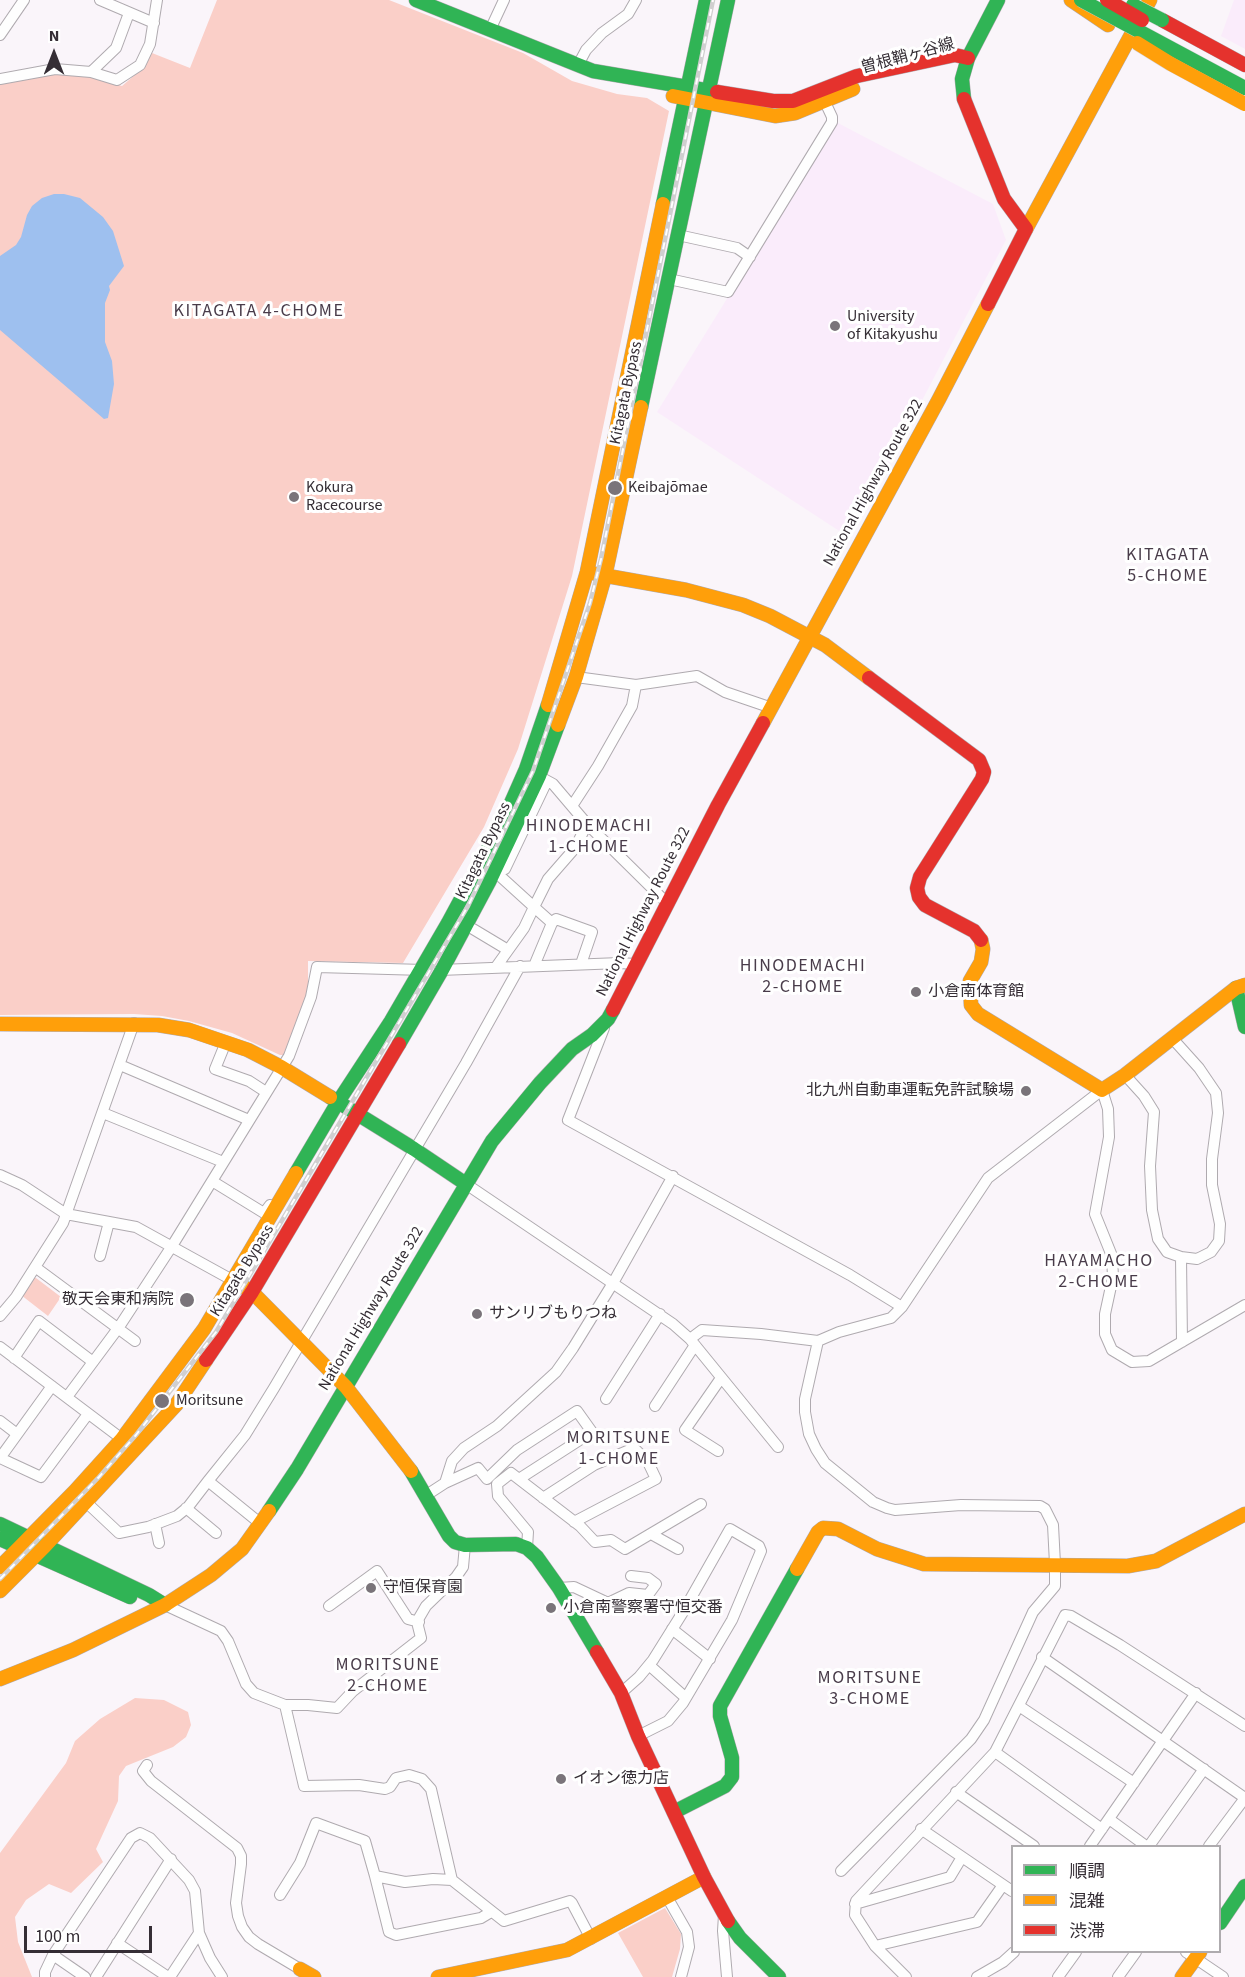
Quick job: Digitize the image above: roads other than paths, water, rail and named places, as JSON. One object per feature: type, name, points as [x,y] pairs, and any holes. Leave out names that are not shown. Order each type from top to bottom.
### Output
[{"type":"main road","name":"曽根鞘ヶ谷線","points":[[416,0],[593,71],[609,82],[708,97],[775,116],[795,113],[856,88],[949,66],[968,58]]},
{"type":"main road","name":"Kitagata Bypass","points":[[0,1567],[122,1439],[198,1337],[234,1281],[338,1102],[391,1021],[476,873],[526,769],[543,722],[587,572],[706,0]]},
{"type":"main road","name":"Kitagata Bypass","points":[[0,1592],[176,1405],[252,1292],[357,1113],[446,970],[543,778],[576,677],[605,576],[728,0]]},
{"type":"main road","points":[[998,0],[968,58],[962,79],[965,106],[1004,199],[1026,230]]},
{"type":"main road","points":[[1073,0],[1245,91]]},
{"type":"main road","points":[[1073,0],[1108,26],[1171,64],[1245,104]]},
{"type":"main road","points":[[1081,0],[1245,91]]},
{"type":"main road","points":[[1107,0],[1245,73]]},
{"type":"main road","points":[[1117,0],[1245,73]]},
{"type":"main road","points":[[1124,0],[1245,65]]},
{"type":"main road","name":"National Highway Route 322","points":[[0,1679],[73,1650],[165,1605],[242,1550],[297,1469],[492,1142],[519,1106],[572,1049],[592,1035],[608,1019],[634,964],[668,904],[718,805],[939,399],[1026,230],[1150,0]]},
{"type":"main road","name":"曽根鞘ヶ谷線","points":[[708,97],[793,101],[868,74],[955,55],[968,58]]},
{"type":"main road","points":[[587,572],[686,590],[743,604],[770,616],[825,645],[979,760],[984,772],[982,779],[920,877],[917,888],[919,897],[925,905],[974,931],[981,940],[983,949],[981,962],[970,981],[971,1005],[978,1014],[1102,1090],[1241,986]]},
{"type":"main road","points":[[1241,986],[1245,1027]]},
{"type":"main road","points":[[0,1024],[134,1023],[189,1030],[226,1042],[248,1050],[281,1067],[466,1184]]},
{"type":"main road","points":[[234,1281],[252,1292],[345,1388],[407,1464],[449,1536],[455,1542],[465,1545],[506,1544],[527,1548],[537,1557],[559,1588],[621,1693],[638,1736],[724,1916],[740,1938],[779,1977]]},
{"type":"main road","points":[[674,1812],[725,1786],[732,1777],[732,1758],[720,1716],[720,1706],[818,1532],[823,1528],[838,1529],[877,1549],[924,1564],[1140,1565],[1156,1561],[1245,1514]]},
{"type":"main road","points":[[0,1524],[149,1595],[165,1605]]},
{"type":"main road","points":[[0,1539],[144,1603],[165,1605]]},
{"type":"main road","points":[[438,1977],[458,1975],[567,1950],[704,1877]]},
{"type":"main road","points":[[1221,1922],[1245,1886]]},
{"type":"main road","points":[[1182,1977],[1194,1954]]},
{"type":"main road","points":[[300,1970],[314,1977]]},
{"type":"street","points":[[0,35],[24,0]]},
{"type":"street","points":[[100,0],[154,23]]},
{"type":"street","points":[[0,79],[55,69],[91,72],[117,81],[140,65],[150,44],[157,0]]},
{"type":"street","points":[[490,30],[504,0]]},
{"type":"street","points":[[578,65],[590,45],[628,14],[636,0]]},
{"type":"street","points":[[91,72],[116,48],[129,13]]},
{"type":"street","points":[[669,279],[728,292],[832,122],[825,102]]},
{"type":"street","points":[[678,235],[737,248],[750,257]]},
{"type":"street","points":[[576,677],[636,685],[697,676],[725,692],[772,708]]},
{"type":"street","points":[[572,806],[632,706],[636,685]]},
{"type":"street","points":[[526,769],[553,784],[587,824],[668,904]]},
{"type":"street","points":[[446,970],[473,929],[501,877],[543,778]]},
{"type":"street","points":[[496,967],[524,928],[548,879],[575,848],[587,824]]},
{"type":"street","points":[[501,877],[552,923]]},
{"type":"street","points":[[534,966],[556,918],[592,932],[581,964]]},
{"type":"street","points":[[473,929],[508,950]]},
{"type":"street","points":[[67,1397],[118,1328],[172,1246],[289,1056],[311,997],[317,967],[446,970],[634,964]]},
{"type":"street","points":[[86,1502],[118,1533],[177,1516],[208,1481],[244,1435],[301,1342],[519,966]]},
{"type":"street","points":[[608,1019],[568,1120],[850,1275],[902,1307]]},
{"type":"street","points":[[0,1316],[16,1297],[66,1214],[134,1023]]},
{"type":"street","points":[[1125,1075],[1144,1096],[1154,1112],[1150,1166],[1152,1210],[1158,1239],[1167,1252],[1181,1257],[1197,1258],[1211,1252],[1219,1241],[1220,1224],[1212,1185],[1212,1159],[1218,1113],[1216,1093],[1199,1068],[1172,1038]]},
{"type":"street","points":[[226,1042],[215,1069],[249,1081],[266,1092]]},
{"type":"street","points":[[120,1065],[249,1120]]},
{"type":"street","points":[[655,1406],[692,1342],[702,1330],[818,1341],[839,1332],[891,1318],[902,1307],[988,1178],[1102,1090],[1108,1109],[1109,1137],[1095,1214],[1112,1256],[1113,1277],[1105,1314],[1105,1334],[1112,1350],[1132,1362],[1149,1361],[1245,1305]]},
{"type":"street","points":[[103,1113],[223,1162]]},
{"type":"street","points":[[212,1181],[264,1213],[306,1143],[314,1144]]},
{"type":"street","points":[[0,1175],[22,1185],[66,1214],[136,1227],[234,1281]]},
{"type":"street","points":[[445,1483],[452,1461],[464,1448],[497,1426],[555,1372],[573,1348],[613,1283],[673,1176]]},
{"type":"street","points":[[466,1184],[660,1314],[692,1342],[778,1447]]},
{"type":"street","points":[[100,1256],[109,1222]]},
{"type":"street","points":[[1181,1257],[1182,1342]]},
{"type":"street","points":[[35,1267],[135,1341]]},
{"type":"street","points":[[606,1399],[660,1314]]},
{"type":"street","points":[[14,1358],[39,1321],[93,1362]]},
{"type":"street","points":[[818,1341],[805,1399],[805,1412],[809,1434],[825,1463],[873,1502],[895,1510],[962,1505],[1040,1506],[1045,1509],[1053,1525],[1055,1564],[1054,1586],[1033,1612],[984,1720],[971,1739],[841,1871]]},
{"type":"street","points":[[0,1347],[122,1439]]},
{"type":"street","points":[[718,1451],[685,1430],[721,1378]]},
{"type":"street","points":[[52,1386],[0,1458],[41,1477],[88,1414]]},
{"type":"street","points":[[425,1496],[445,1483],[478,1468],[487,1479],[517,1450],[577,1411],[592,1432],[519,1479]]},
{"type":"street","points":[[0,1421],[17,1434]]},
{"type":"street","points":[[543,1498],[594,1465],[634,1448],[648,1461],[656,1479],[574,1522]]},
{"type":"street","points":[[527,1548],[528,1532],[498,1496],[497,1484],[511,1473],[574,1522],[595,1542],[611,1540],[625,1550],[701,1504]]},
{"type":"street","points":[[208,1481],[261,1524]]},
{"type":"street","points":[[186,1508],[216,1533]]},
{"type":"street","points":[[155,1524],[159,1543]]},
{"type":"street","points":[[621,1693],[649,1665],[730,1528],[759,1546],[761,1551],[732,1620],[686,1698],[668,1721],[638,1736]]},
{"type":"street","points":[[651,1534],[678,1549]]},
{"type":"street","points":[[165,1605],[221,1631],[228,1641],[250,1690],[285,1705],[338,1708],[353,1691],[421,1638],[419,1622],[426,1606],[456,1577],[463,1567],[465,1545]]},
{"type":"street","points":[[329,1606],[377,1570],[408,1619],[419,1622]]},
{"type":"street","points":[[559,1588],[574,1587],[608,1603],[629,1593],[648,1595],[656,1584],[648,1578],[631,1576]]},
{"type":"street","points":[[906,1977],[875,1946],[855,1915],[855,1904],[921,1829],[995,1752],[1063,1616],[1067,1615],[1196,1693],[1245,1726]]},
{"type":"street","points":[[672,1629],[710,1659]]},
{"type":"street","points":[[1042,1657],[1245,1798],[1210,1845]]},
{"type":"street","points":[[649,1665],[686,1698]]},
{"type":"street","points":[[1091,1845],[1196,1693]]},
{"type":"street","points":[[285,1705],[304,1786],[359,1785],[385,1789],[390,1787],[396,1778],[410,1775],[429,1784],[452,1880]]},
{"type":"street","points":[[1018,1706],[1134,1783]]},
{"type":"street","points":[[995,1752],[1102,1829]]},
{"type":"street","points":[[147,1765],[143,1771],[151,1781],[237,1848],[241,1856],[241,1864],[236,1903],[242,1927],[258,1944],[300,1970]]},
{"type":"street","points":[[1149,1845],[1204,1769]]},
{"type":"street","points":[[956,1792],[1033,1845]]},
{"type":"street","points":[[1109,1820],[1146,1845]]},
{"type":"street","points":[[280,1894],[300,1863],[316,1823],[365,1841],[389,1932],[396,1935],[481,1918],[491,1912]]},
{"type":"street","points":[[875,1946],[977,1922],[1008,1888],[921,1829]]},
{"type":"street","points":[[45,1977],[53,1955],[131,1838],[140,1833],[150,1838],[189,1880],[195,1891],[199,1933],[210,1958],[222,1977]]},
{"type":"street","points":[[855,1904],[950,1877],[962,1857]]},
{"type":"street","points":[[96,1977],[171,1859]]},
{"type":"street","points":[[375,1876],[405,1882],[433,1879],[452,1880],[504,1921],[570,1901],[591,1939]]},
{"type":"street","points":[[667,1897],[687,1932],[689,1947],[681,1977]]},
{"type":"street","points":[[724,1916],[727,1977]]},
{"type":"street","points":[[117,1943],[169,1977],[199,1933]]},
{"type":"street","points":[[977,1977],[1003,1962],[1013,1953]]},
{"type":"street","points":[[1058,1977],[1075,1953]]},
{"type":"street","points":[[1118,1977],[1135,1953]]},
{"type":"street","points":[[1194,1954],[1223,1977]]},
{"type":"street","points":[[53,1955],[85,1977]]},
{"type":"water","points":[[54,194],[80,198],[103,217],[113,231],[124,266],[109,286],[110,290],[105,303],[105,342],[112,361],[114,384],[108,418],[104,419],[0,330],[0,256],[16,245],[32,206],[42,198]]},
{"type":"railway","points":[[0,1579],[99,1477],[136,1435],[216,1332],[468,906],[533,771],[590,603],[601,559],[713,0]]},
{"type":"place","name":"University of Kitakyushu","points":[[835,326]]},
{"type":"place","name":"Keibajōmae","points":[[615,488]]},
{"type":"place","name":"Kokura Racecourse","points":[[294,497]]},
{"type":"place","name":"小倉南体育館","points":[[916,992]]},
{"type":"place","name":"北九州自動車運転免許試験場","points":[[1026,1091]]},
{"type":"place","name":"敬天会東和病院","points":[[187,1300]]},
{"type":"place","name":"サンリブもりつね","points":[[477,1314]]},
{"type":"place","name":"Moritsune","points":[[162,1401]]},
{"type":"place","name":"守恒保育園","points":[[371,1588]]},
{"type":"place","name":"小倉南警察署守恒交番","points":[[551,1608]]},
{"type":"place","name":"イオン徳力店","points":[[561,1779]]},
{"type":"district","name":"KITAGATA 4-CHOME","points":[[259,312]]},
{"type":"district","name":"KITAGATA 5-CHOME","points":[[1168,566]]},
{"type":"district","name":"HINODEMACHI 1-CHOME","points":[[589,837]]},
{"type":"district","name":"HINODEMACHI 2-CHOME","points":[[803,977]]},
{"type":"district","name":"HAYAMACHO 2-CHOME","points":[[1099,1272]]},
{"type":"district","name":"MORITSUNE 1-CHOME","points":[[619,1449]]},
{"type":"district","name":"MORITSUNE 2-CHOME","points":[[388,1676]]},
{"type":"district","name":"MORITSUNE 3-CHOME","points":[[870,1689]]}]
